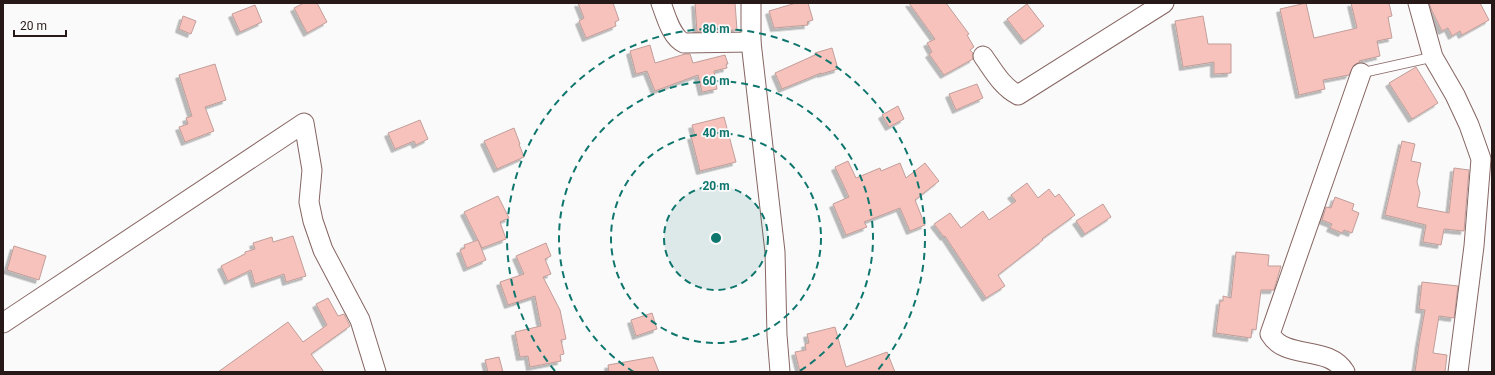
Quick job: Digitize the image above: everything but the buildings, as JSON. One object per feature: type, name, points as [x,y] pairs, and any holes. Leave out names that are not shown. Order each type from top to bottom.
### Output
[{"type":"street","points":[[661,3],[667,20],[677,40],[684,43],[751,42]]},
{"type":"street","points":[[751,3],[751,42],[775,252],[777,335],[780,372]]},
{"type":"street","points":[[983,56],[1005,86],[1010,91],[1018,95],[1162,3]]},
{"type":"street","points":[[1418,3],[1433,57],[1455,95],[1469,125],[1481,159],[1474,246],[1458,372]]},
{"type":"street","points":[[1345,372],[1340,364],[1330,358],[1282,347],[1275,342],[1270,334],[1361,73]]},
{"type":"street","points":[[3,323],[304,123],[312,170],[309,202],[313,221],[323,250],[360,320],[376,372]]},
{"type":"lane","points":[[1361,73],[1433,57]]}]
